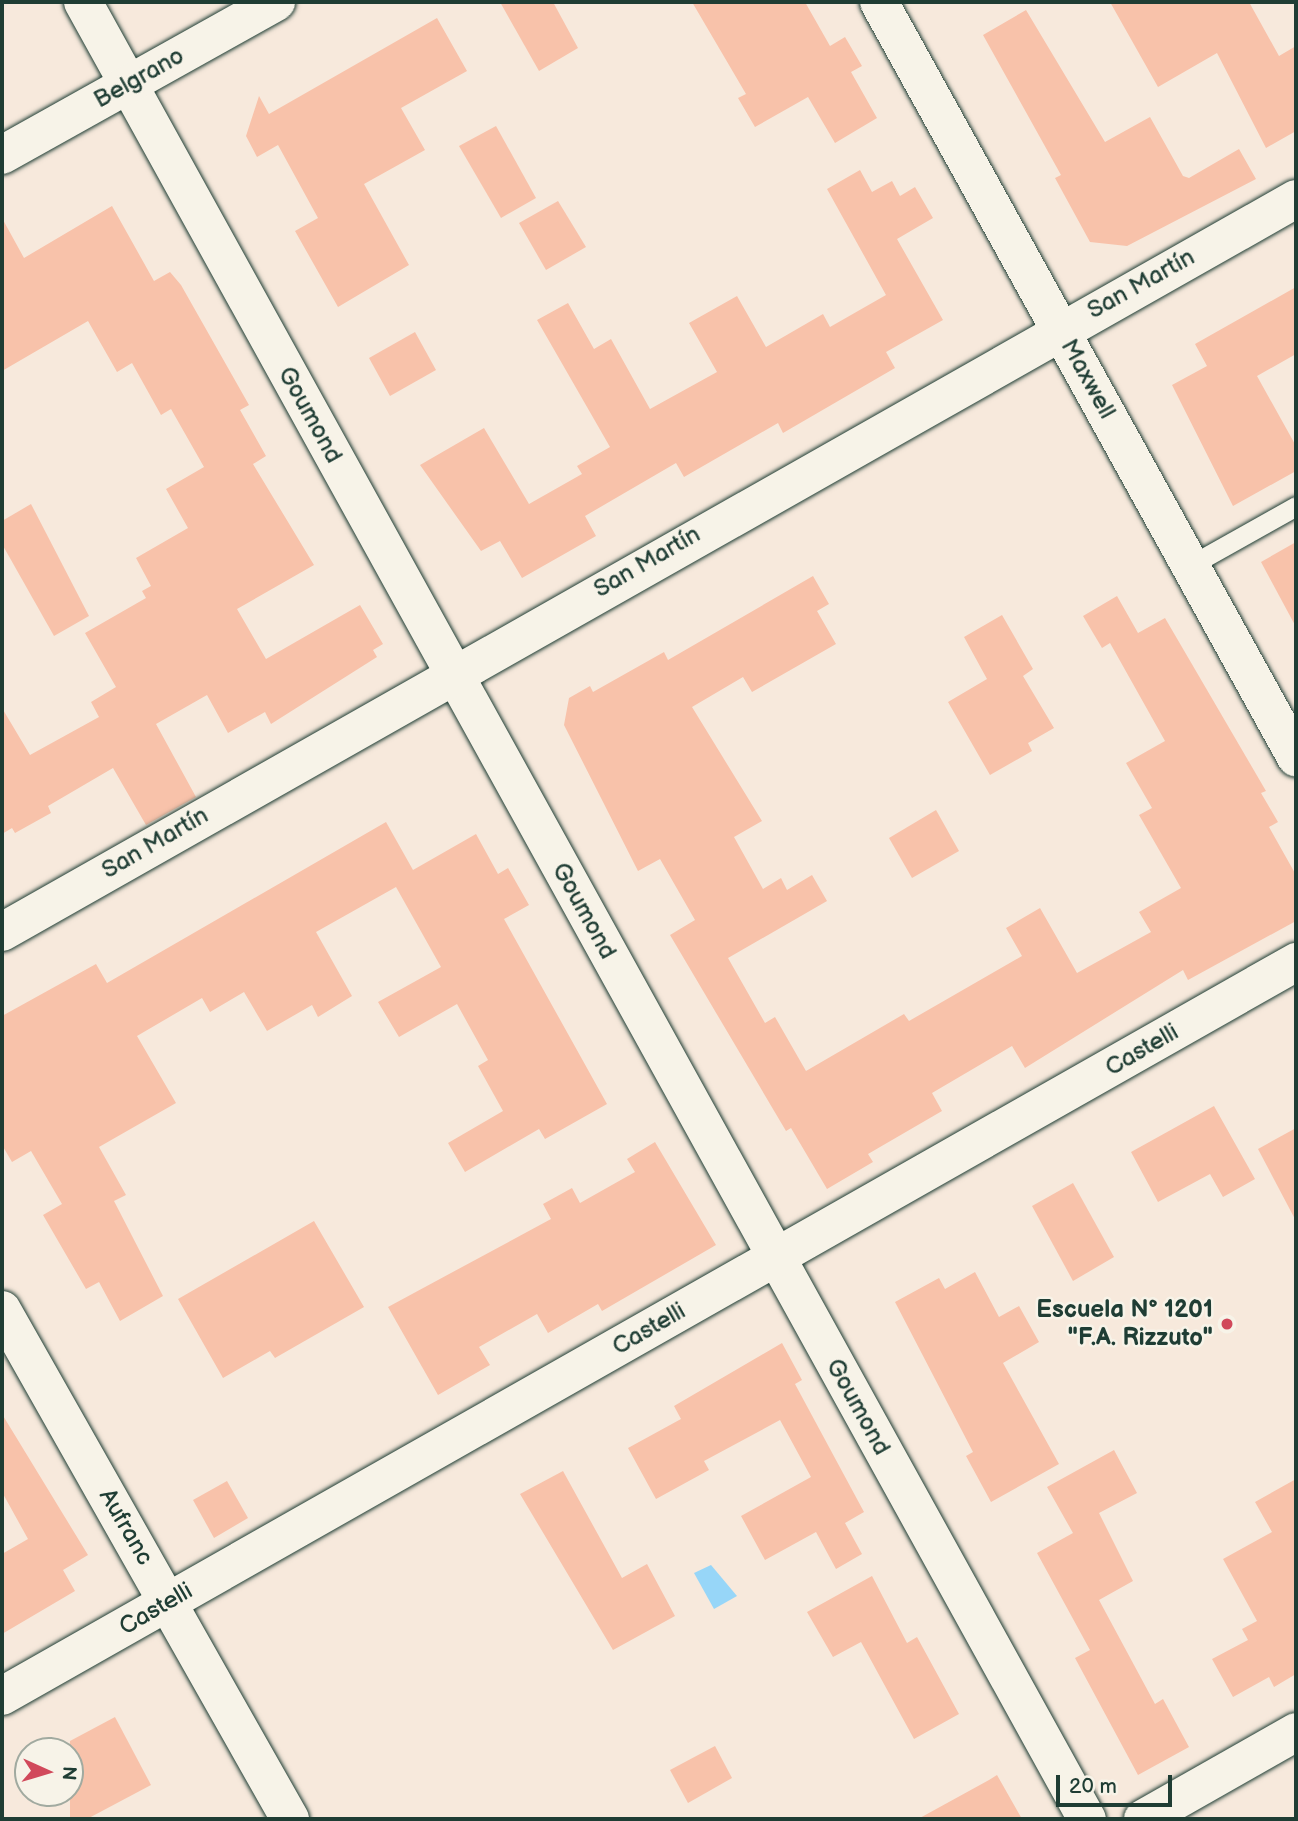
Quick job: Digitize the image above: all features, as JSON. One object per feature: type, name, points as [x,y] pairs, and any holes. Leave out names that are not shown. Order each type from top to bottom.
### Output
[{"type":"street","name":"Goumond","points":[[83,2],[1087,1819]]},
{"type":"street","name":"Belgrano","points":[[2,155],[276,2]]},
{"type":"street","name":"Maxwell","points":[[879,2],[1296,757]]},
{"type":"street","name":"San Martín","points":[[2,932],[1060,328],[1296,199]]},
{"type":"street","name":"Castelli","points":[[2,1696],[1296,962]]},
{"type":"street","name":"Aufranc","points":[[2,1310],[290,1819]]},
{"type":"street","points":[[1143,1819],[1296,1732]]},
{"type":"lane","points":[[1191,565],[1296,506]]},
{"type":"water","points":[[711,1565],[737,1596],[714,1609],[694,1573]]},
{"type":"building","points":[[500,2],[553,2],[578,48],[539,71]]},
{"type":"building","points":[[692,2],[805,2],[830,46],[845,37],[862,66],[851,72],[877,118],[835,143],[808,97],[755,127],[738,98],[746,94]]},
{"type":"building","points":[[1110,2],[1249,2],[1279,56],[1296,46],[1296,131],[1266,148],[1217,53],[1158,87]]},
{"type":"building","points":[[1026,10],[1105,142],[1150,117],[1183,176],[1189,178],[1239,149],[1256,179],[1127,246],[1090,242],[1055,178],[1061,175],[983,35]]},
{"type":"building","points":[[437,18],[467,71],[401,108],[425,150],[364,184],[409,265],[338,307],[295,231],[318,218],[278,145],[257,157],[246,136],[259,96],[269,114]]},
{"type":"building","points":[[496,126],[536,198],[501,218],[459,146]]},
{"type":"building","points":[[860,170],[872,192],[892,181],[900,196],[915,187],[933,218],[897,239],[943,320],[886,352],[895,368],[783,433],[778,423],[684,477],[676,463],[585,516],[596,536],[522,578],[500,541],[481,551],[420,465],[484,428],[529,504],[582,474],[577,466],[610,447],[537,320],[568,303],[594,349],[611,339],[650,409],[717,372],[689,323],[737,296],[766,347],[823,314],[830,327],[886,295],[827,189]]},
{"type":"building","points":[[558,201],[586,247],[546,270],[519,223]]},
{"type":"building","points":[[112,206],[154,281],[170,272],[181,285],[249,405],[240,410],[266,456],[253,464],[314,565],[237,609],[266,659],[360,605],[383,644],[373,650],[377,657],[271,724],[265,712],[228,733],[207,695],[156,724],[196,797],[146,825],[113,768],[48,806],[51,813],[15,833],[12,828],[2,834],[2,708],[30,755],[99,717],[91,702],[116,687],[85,633],[146,598],[142,591],[151,586],[136,558],[188,528],[166,489],[204,467],[171,409],[161,415],[132,363],[117,372],[88,321],[2,371],[2,218],[24,258]]},
{"type":"building","points":[[1296,287],[1296,354],[1257,376],[1296,446],[1296,471],[1233,506],[1172,385],[1207,366],[1195,344]]},
{"type":"building","points":[[415,332],[436,370],[390,396],[369,358]]},
{"type":"building","points":[[31,504],[89,616],[54,636],[2,544],[2,521]]},
{"type":"building","points":[[1296,542],[1296,627],[1261,562]]},
{"type":"building","points":[[813,576],[829,604],[817,611],[836,644],[752,692],[743,677],[692,707],[762,821],[734,837],[763,889],[781,878],[787,890],[812,875],[827,901],[728,958],[765,1023],[775,1017],[806,1071],[904,1014],[909,1021],[1022,956],[1006,928],[1040,908],[1077,973],[1151,932],[1139,912],[1181,888],[1139,815],[1152,808],[1126,763],[1165,741],[1110,643],[1102,648],[1083,616],[1117,596],[1138,633],[1165,618],[1266,791],[1261,793],[1278,822],[1269,827],[1296,875],[1296,921],[1188,980],[1183,970],[1025,1068],[1012,1046],[932,1093],[942,1111],[868,1154],[873,1162],[827,1189],[791,1128],[786,1131],[670,935],[695,920],[660,859],[638,871],[564,725],[569,698],[590,686],[593,692],[664,652],[668,660]]},
{"type":"building","points":[[1002,615],[1033,669],[1023,676],[1054,728],[1028,743],[1032,751],[990,775],[948,702],[987,679],[964,637]]},
{"type":"building","points":[[936,810],[959,851],[912,878],[889,838]]},
{"type":"building","points":[[386,822],[413,870],[476,834],[498,874],[508,868],[529,905],[504,919],[607,1104],[545,1139],[539,1129],[465,1172],[448,1143],[503,1111],[478,1066],[488,1060],[457,1004],[399,1037],[378,1002],[441,967],[396,887],[316,932],[352,996],[318,1017],[312,1005],[267,1031],[244,992],[210,1012],[202,998],[137,1036],[176,1103],[99,1147],[126,1195],[114,1201],[163,1296],[120,1321],[99,1282],[86,1289],[43,1215],[62,1204],[31,1151],[12,1162],[2,1145],[2,1016],[96,964],[107,983]]},
{"type":"building","points":[[1214,1106],[1255,1179],[1223,1197],[1210,1174],[1158,1202],[1131,1152]]},
{"type":"building","points":[[1296,1128],[1296,1221],[1258,1149]]},
{"type":"building","points":[[655,1142],[716,1245],[602,1311],[598,1304],[548,1333],[537,1314],[479,1347],[490,1365],[438,1395],[388,1307],[551,1219],[543,1204],[572,1188],[580,1203],[635,1172],[627,1159]]},
{"type":"building","points":[[1073,1183],[1114,1257],[1073,1281],[1032,1206]]},
{"type":"building","points":[[314,1221],[364,1307],[275,1358],[270,1351],[223,1378],[178,1299]]},
{"type":"building","points":[[975,1272],[999,1317],[1019,1306],[1039,1342],[1003,1363],[1059,1464],[991,1502],[966,1456],[973,1452],[895,1302],[939,1278],[945,1289]]},
{"type":"building","points":[[782,1343],[802,1380],[795,1384],[864,1512],[845,1523],[862,1554],[836,1569],[816,1532],[765,1560],[741,1516],[811,1477],[780,1420],[704,1461],[709,1470],[656,1499],[628,1448],[681,1419],[674,1406]]},
{"type":"building","points":[[2,1414],[88,1555],[63,1570],[75,1591],[2,1634],[2,1554],[28,1539],[2,1492]]},
{"type":"building","points":[[1114,1450],[1137,1493],[1099,1513],[1133,1581],[1099,1600],[1155,1704],[1163,1699],[1189,1747],[1138,1775],[1075,1658],[1090,1650],[1037,1553],[1073,1533],[1047,1487]]},
{"type":"building","points":[[563,1471],[622,1578],[647,1564],[675,1616],[613,1650],[520,1494]]},
{"type":"building","points":[[1296,1479],[1296,1674],[1274,1687],[1269,1677],[1233,1697],[1212,1659],[1248,1640],[1242,1629],[1257,1621],[1223,1559],[1272,1532],[1255,1502]]},
{"type":"building","points":[[227,1481],[248,1518],[214,1538],[193,1500]]},
{"type":"building","points":[[872,1576],[907,1643],[917,1637],[959,1714],[914,1739],[861,1642],[833,1657],[807,1612]]},
{"type":"building","points":[[115,1717],[151,1785],[87,1819],[70,1819],[70,1807],[84,1807],[84,1737],[78,1737]]},
{"type":"building","points":[[715,1746],[732,1778],[688,1803],[670,1770]]},
{"type":"building","points":[[997,1775],[1022,1819],[918,1819],[989,1780]]},
{"type":"place","name":"Escuela N° 1201 \"F.A. Rizzuto\"","points":[[1227,1324]]}]
